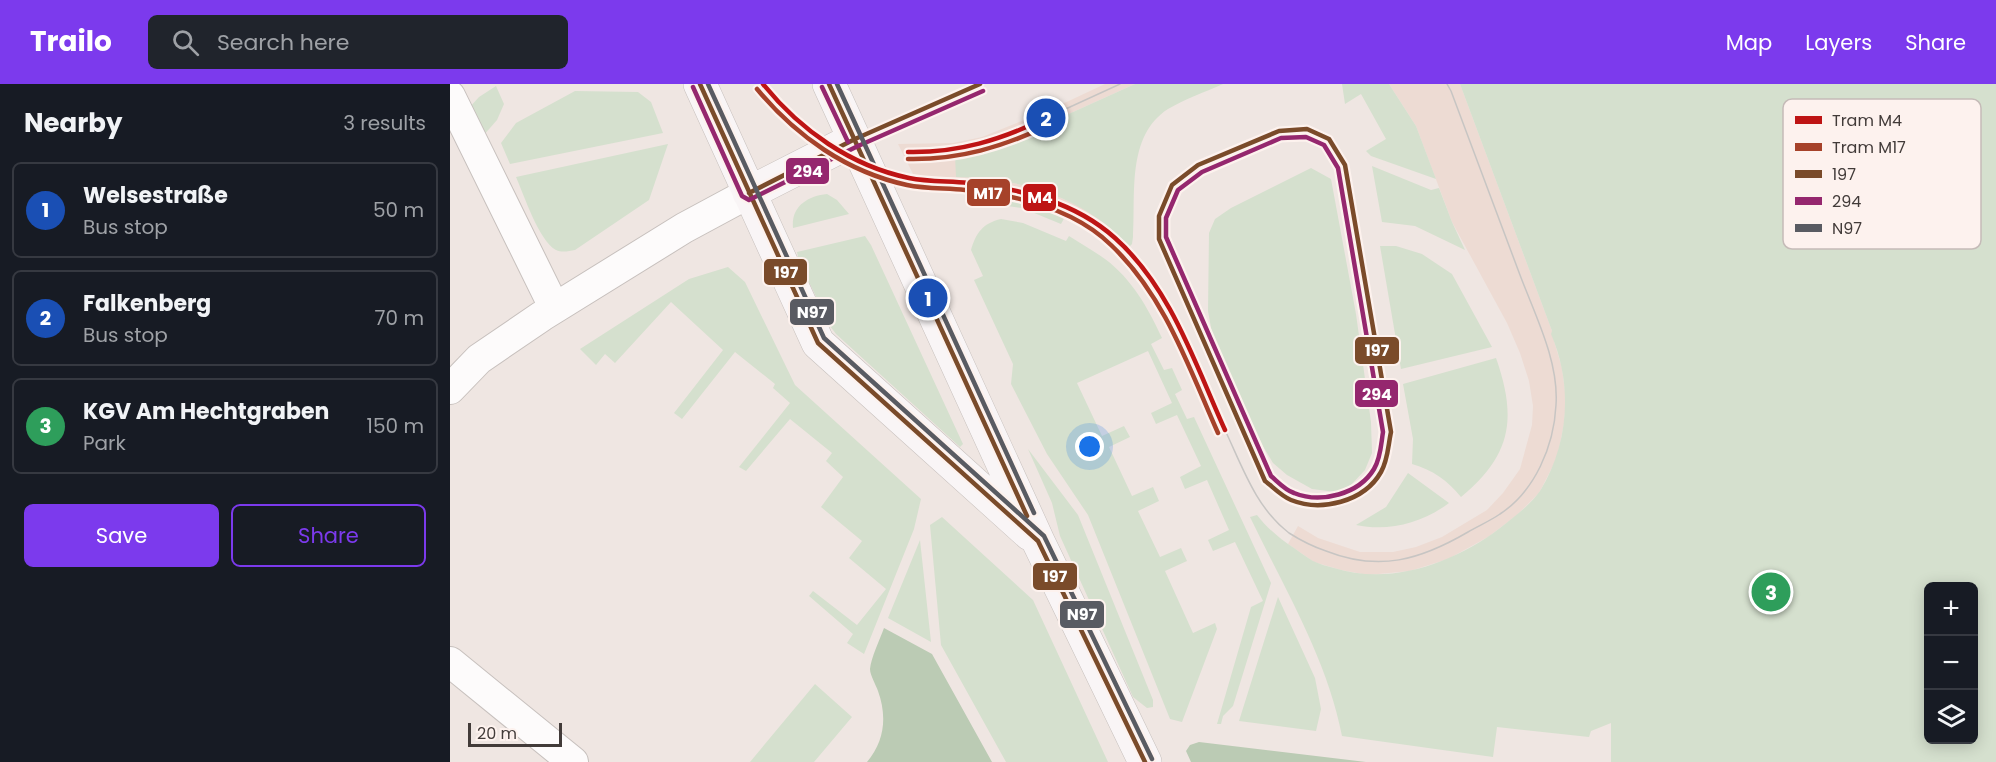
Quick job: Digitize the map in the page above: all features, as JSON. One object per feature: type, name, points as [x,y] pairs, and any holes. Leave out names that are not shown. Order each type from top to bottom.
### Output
[{"type":"main road","points":[[700,84],[818,343],[1038,541]]},
{"type":"main road","points":[[830,84],[1038,541],[1145,762]]},
{"type":"main road","points":[[749,193],[855,139]]},
{"type":"street","points":[[450,96],[554,307]]},
{"type":"street","points":[[450,389],[479,359],[554,307],[684,228],[749,193]]},
{"type":"street","points":[[450,662],[573,762]]},
{"type":"shaded area","points":[[1105,84],[1135,84],[1011,140],[974,153],[956,156],[957,177],[986,178],[1023,185],[1078,205],[1120,237],[1129,247],[1126,255],[1109,240],[1068,214],[1019,196],[919,186],[898,144],[953,143],[982,137],[1026,121]]},
{"type":"shaded area","points":[[1389,84],[1460,84],[1552,331],[1562,368],[1566,399],[1557,458],[1539,493],[1517,515],[1488,537],[1448,559],[1410,571],[1368,575],[1314,562],[1288,544],[1298,526],[1318,538],[1360,552],[1393,552],[1416,547],[1442,537],[1487,510],[1503,493],[1520,469],[1532,425],[1533,406],[1529,381],[1507,323],[1452,222],[1416,126]]},
{"type":"green space","points":[[1135,84],[1223,84],[1168,109],[1145,134],[1136,167],[1133,237],[1129,247],[1093,215],[1050,194],[1004,181],[956,177],[955,156],[974,153],[1011,140]]},
{"type":"green space","points":[[1342,84],[1389,84],[1416,126],[1436,179],[1371,156],[1366,151],[1386,139],[1361,94],[1345,104]]},
{"type":"green space","points":[[1460,84],[1996,84],[1996,762],[1611,762],[1611,723],[1591,731],[1589,737],[1497,727],[1493,757],[1342,736],[1335,707],[1315,651],[1250,517],[1257,515],[1279,537],[1313,561],[1356,573],[1378,574],[1421,568],[1463,552],[1482,541],[1527,506],[1540,491],[1550,473],[1557,454],[1565,414],[1563,373],[1552,331]]},
{"type":"green space","points":[[496,86],[504,104],[497,120],[483,136],[469,108],[479,97]]},
{"type":"green space","points":[[575,91],[638,92],[651,102],[663,133],[510,164],[501,143],[516,123]]},
{"type":"green space","points":[[668,144],[649,200],[575,250],[565,252],[556,250],[550,245],[538,228],[516,177]]},
{"type":"green space","points":[[1372,166],[1431,190],[1439,188],[1465,250],[1415,226],[1382,222]]},
{"type":"green space","points":[[1311,168],[1331,179],[1356,314],[1371,422],[1372,453],[1365,470],[1351,485],[1336,492],[1312,489],[1287,475],[1273,463],[1220,357],[1208,311],[1209,233],[1215,219],[1231,208]]},
{"type":"green space","points":[[827,194],[837,200],[849,214],[793,228],[795,214],[802,204],[813,197]]},
{"type":"green space","points":[[1003,194],[1035,202],[1066,215],[1061,224],[1022,208],[1000,205]]},
{"type":"green space","points":[[1001,219],[1023,223],[1066,241],[1069,236],[1105,259],[1131,285],[1145,305],[1162,338],[1151,344],[1164,370],[1172,368],[1182,390],[1175,394],[1187,419],[1194,417],[1271,583],[1233,706],[1223,716],[1221,724],[1217,724],[1251,607],[1263,601],[1235,542],[1213,551],[1208,540],[1229,530],[1207,480],[1185,489],[1180,477],[1201,466],[1177,415],[1156,424],[1151,413],[1172,403],[1148,351],[1077,383],[1102,436],[1124,426],[1130,437],[1109,447],[1132,496],[1153,487],[1159,501],[1138,511],[1160,557],[1181,548],[1187,561],[1165,571],[1193,633],[1215,623],[1217,629],[1182,722],[1170,719],[1088,515],[1047,454],[1011,384],[1013,364],[974,280],[983,276],[971,250],[975,239],[985,226]]},
{"type":"green space","points":[[865,236],[963,444],[960,447],[836,334],[799,261],[797,252]]},
{"type":"green space","points":[[1380,246],[1396,246],[1422,254],[1452,274],[1492,347],[1401,369]]},
{"type":"green space","points":[[728,267],[745,282],[795,385],[921,499],[914,529],[864,654],[847,643],[853,634],[809,596],[813,591],[857,625],[886,589],[849,558],[862,541],[821,507],[843,477],[826,461],[832,453],[790,419],[746,471],[739,467],[790,403],[773,388],[775,384],[735,352],[682,419],[674,413],[723,350],[671,302],[615,363],[605,354],[596,365],[580,349],[689,279]]},
{"type":"green space","points":[[1496,358],[1507,399],[1506,434],[1491,466],[1461,497],[1440,477],[1412,464],[1413,439],[1403,384]]},
{"type":"green space","points":[[1028,449],[1078,515],[1153,700],[1153,707],[1147,708],[1133,697],[1060,536],[1052,503]]},
{"type":"green space","points":[[1408,473],[1449,503],[1428,516],[1405,524],[1381,527],[1356,525],[1386,507]]},
{"type":"green space","points":[[942,517],[1033,600],[1108,762],[1006,762],[941,645],[930,525]]},
{"type":"green space","points":[[920,540],[931,642],[888,618]]},
{"type":"green space","points":[[1278,597],[1315,678],[1321,709],[1316,731],[1239,721]]},
{"type":"green space","points":[[884,628],[932,654],[992,762],[867,762],[878,746],[883,728],[881,700],[870,669]]},
{"type":"green space","points":[[815,684],[852,717],[814,762],[750,762]]},
{"type":"green space","points":[[1199,742],[1366,762],[1191,762],[1186,751],[1190,745]]},
{"type":"tram line","name":"M4","points":[[763,84],[810,131],[828,144],[867,165],[909,178],[1008,189],[1065,206],[1099,226],[1135,258],[1167,303],[1192,353],[1225,430]]},
{"type":"tram line","points":[[1046,118],[1120,84]]},
{"type":"tram line","points":[[1225,430],[1251,486],[1277,523],[1289,533],[1321,549],[1364,561],[1399,560],[1416,556],[1450,542],[1500,514],[1523,493],[1533,480],[1547,451],[1554,421],[1556,405],[1554,372],[1539,322],[1447,84]]},
{"type":"tram line","name":"M17","points":[[757,89],[788,122],[806,137],[824,150],[864,171],[907,185],[985,192],[1024,200],[1062,213],[1096,232],[1130,265],[1161,310],[1186,358],[1218,433]]},
{"type":"tram line","name":"M4","points":[[908,152],[944,150],[979,144],[1046,118]]},
{"type":"tram line","name":"M17","points":[[908,159],[927,159],[980,151],[1015,140],[1049,125]]},
{"type":"transit line","name":"197","points":[[700,84],[818,343],[1038,541],[1145,762]]},
{"type":"transit line","name":"N97","points":[[708,84],[824,338],[1044,536],[1152,759]]},
{"type":"transit line","name":"197","points":[[829,84],[1027,516]]},
{"type":"transit line","name":"N97","points":[[837,84],[1034,513]]},
{"type":"transit line","name":"197","points":[[749,193],[855,139],[980,84]]},
{"type":"transit line","name":"294","points":[[693,87],[742,196],[749,200],[858,146],[983,91]]},
{"type":"transit line","name":"294","points":[[822,87],[848,142]]},
{"type":"transit line","name":"197","points":[[1307,129],[1329,139],[1345,165],[1391,432],[1388,453],[1381,472],[1364,491],[1341,502],[1315,505],[1291,500],[1265,481],[1159,239],[1159,216],[1172,185],[1198,165],[1279,131],[1307,129]]},
{"type":"transit line","name":"294","points":[[1306,137],[1324,145],[1338,168],[1383,432],[1378,460],[1367,478],[1349,490],[1327,497],[1305,496],[1291,492],[1271,476],[1166,237],[1166,218],[1178,190],[1202,172],[1281,138],[1306,137]]},
{"type":"place","name":"Falkenberg","points":[[1046,118]]},
{"type":"place","name":"Welsestraße","points":[[928,298]]},
{"type":"place","name":"KGV Am Hechtgraben","points":[[1771,592]]}]
